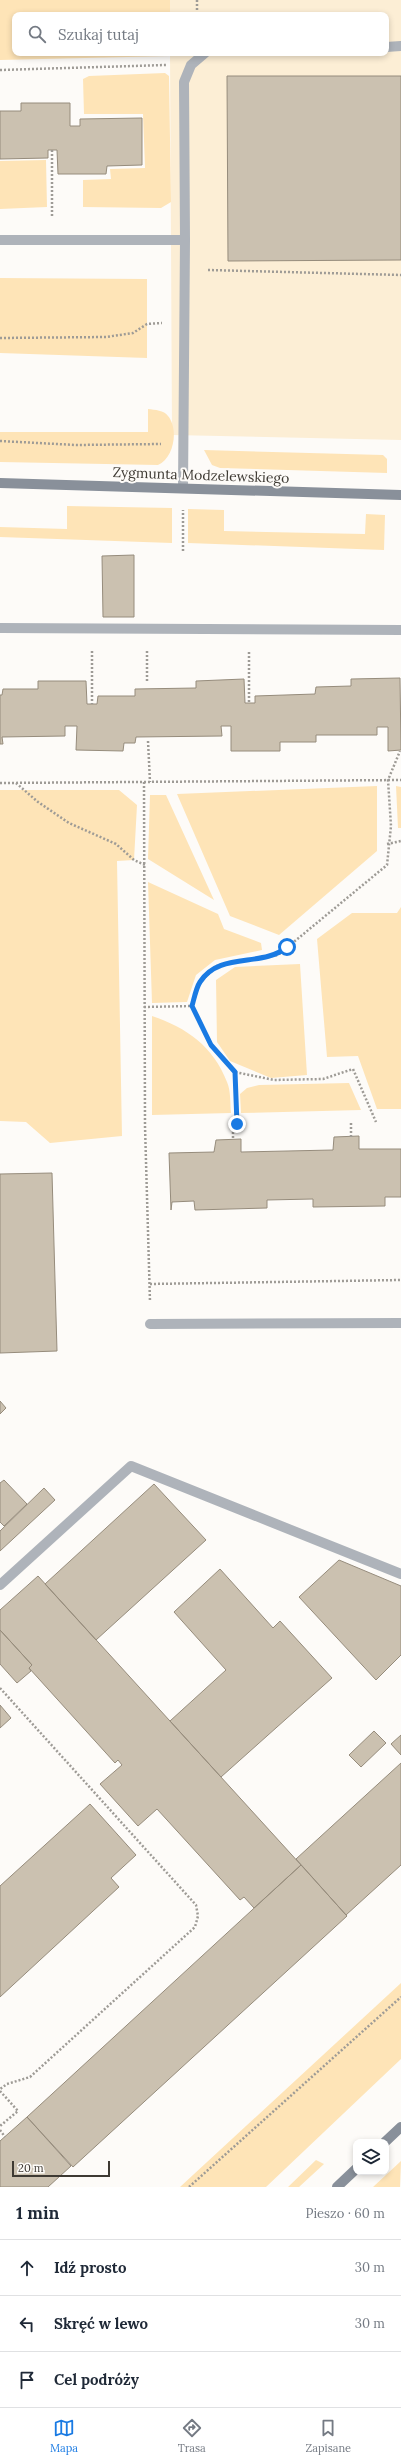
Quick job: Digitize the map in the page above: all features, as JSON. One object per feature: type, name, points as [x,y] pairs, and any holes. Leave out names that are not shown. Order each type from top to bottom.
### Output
[{"type":"street","points":[[389,47],[401,46]]},
{"type":"street","points":[[184,488],[184,82],[191,65],[201,56]]},
{"type":"street","points":[[0,240],[185,240]]},
{"type":"street","name":"Zygmunta Modzelewskiego","points":[[0,483],[401,495]]},
{"type":"street","points":[[0,628],[401,630]]},
{"type":"street","points":[[150,1324],[401,1322]]},
{"type":"street","points":[[0,1585],[131,1466],[401,1574]]},
{"type":"street","points":[[388,2139],[401,2127]]},
{"type":"street","points":[[337,2187],[353,2172]]},
{"type":"path","points":[[197,0],[197,12]]},
{"type":"path","points":[[0,70],[191,65]]},
{"type":"path","points":[[52,150],[52,240]]},
{"type":"path","points":[[185,269],[401,274]]},
{"type":"path","points":[[0,338],[106,337],[133,333],[147,324],[185,322]]},
{"type":"path","points":[[0,442],[76,445],[184,443]]},
{"type":"path","points":[[183,551],[184,488]]},
{"type":"path","points":[[92,628],[92,704]]},
{"type":"path","points":[[146,629],[147,680]]},
{"type":"path","points":[[249,678],[249,703]]},
{"type":"path","points":[[148,741],[150,782]]},
{"type":"path","points":[[376,1122],[353,1069],[323,1078],[274,1080],[235,1072],[211,1045],[192,1006],[200,982],[218,965],[278,955],[386,865],[387,844],[391,826],[388,780],[400,751]]},
{"type":"path","points":[[0,783],[401,780]]},
{"type":"path","points":[[16,782],[38,802],[69,823],[116,844],[134,860],[145,865]]},
{"type":"path","points":[[144,782],[145,1126],[150,1324]]},
{"type":"path","points":[[387,844],[401,842]]},
{"type":"path","points":[[144,1007],[192,1006]]},
{"type":"path","points":[[235,1072],[237,1124]]},
{"type":"path","points":[[350,1137],[351,1122]]},
{"type":"path","points":[[233,1124],[233,1139]]},
{"type":"path","points":[[150,1284],[401,1280]]},
{"type":"path","points":[[0,1688],[196,1905],[198,1916],[195,1927],[30,2077],[7,2084],[0,2090],[18,2111],[0,2126]]},
{"type":"path","points":[[189,2187],[401,1997]]},
{"type":"path","points":[[0,2130],[5,2136]]},
{"type":"shaded area","points":[[0,0],[170,0],[170,12],[12,12],[12,56],[170,56],[0,60]]},
{"type":"shaded area","points":[[170,0],[401,0],[401,440],[172,435],[170,56],[389,56],[389,12],[170,12]]},
{"type":"shaded area","points":[[165,73],[169,76],[171,202],[161,208],[83,207],[83,180],[111,179],[110,169],[145,168],[143,114],[84,114],[83,79],[89,76]]},
{"type":"shaded area","points":[[46,160],[47,207],[0,209],[0,161]]},
{"type":"shaded area","points":[[0,278],[147,279],[147,358],[0,353]]},
{"type":"shaded area","points":[[148,409],[166,414],[173,428],[174,435],[171,450],[168,456],[158,465],[0,462],[0,432],[148,432]]},
{"type":"shaded area","points":[[204,450],[383,455],[387,459],[387,473],[220,468],[212,465]]},
{"type":"shaded area","points":[[67,506],[172,508],[172,543],[0,537],[0,527],[67,529]]},
{"type":"shaded area","points":[[188,509],[224,510],[224,531],[365,534],[366,514],[385,515],[384,550],[188,543]]},
{"type":"shaded area","points":[[377,786],[377,851],[279,935],[230,916],[177,794]]},
{"type":"shaded area","points":[[396,786],[401,787],[401,828],[398,828]]},
{"type":"shaded area","points":[[0,790],[119,790],[137,805],[134,860],[117,861],[122,1136],[50,1143],[26,1122],[0,1121]]},
{"type":"shaded area","points":[[150,795],[166,795],[214,900],[148,859]]},
{"type":"shaded area","points":[[148,882],[218,914],[224,929],[261,943],[262,950],[215,960],[196,975],[187,1002],[152,1003]]},
{"type":"shaded area","points":[[401,907],[401,1109],[377,1109],[358,1056],[327,1057],[317,939],[352,913],[397,913]]},
{"type":"shaded area","points":[[300,964],[307,1075],[271,1078],[230,1061],[217,1042],[216,980],[235,967]]},
{"type":"shaded area","points":[[152,1016],[177,1026],[206,1048],[221,1069],[228,1086],[230,1093],[231,1113],[152,1115]]},
{"type":"shaded area","points":[[349,1083],[361,1110],[241,1113],[240,1094],[247,1088],[259,1085]]},
{"type":"shaded area","points":[[401,1983],[401,2059],[266,2187],[180,2187]]},
{"type":"shaded area","points":[[316,2160],[324,2164],[299,2187],[288,2187]]},
{"type":"shaded area","points":[[401,2161],[400,2187],[373,2187],[386,2175],[389,2175],[389,2172]]},
{"type":"building","points":[[227,76],[401,76],[401,260],[228,261]]},
{"type":"building","points":[[21,103],[70,103],[70,126],[80,126],[80,119],[142,118],[142,165],[107,166],[106,174],[58,174],[57,150],[48,150],[48,158],[0,159],[0,111],[21,111]]},
{"type":"building","points":[[134,555],[134,617],[103,617],[102,556]]},
{"type":"building","points":[[400,678],[401,750],[388,751],[388,727],[377,727],[377,735],[316,735],[316,742],[280,742],[280,751],[231,751],[231,726],[221,726],[222,736],[136,737],[135,743],[124,743],[123,751],[76,750],[77,726],[65,726],[65,736],[2,737],[3,744],[0,744],[0,695],[2,695],[3,689],[38,689],[38,681],[86,681],[87,704],[97,704],[98,696],[135,696],[135,689],[196,688],[196,681],[244,679],[245,703],[255,703],[255,696],[315,694],[316,687],[351,686],[351,679]]},
{"type":"building","points":[[359,1136],[359,1149],[401,1149],[401,1197],[385,1197],[385,1206],[313,1207],[313,1199],[267,1200],[267,1208],[195,1210],[194,1201],[172,1202],[171,1210],[169,1153],[214,1152],[216,1140],[241,1139],[241,1152],[333,1150],[334,1137]]},
{"type":"building","points":[[52,1173],[57,1351],[0,1353],[0,1174]]},
{"type":"building","points":[[0,1401],[6,1408],[0,1414]]},
{"type":"building","points":[[4,1480],[27,1504],[4,1526],[0,1522],[0,1483]]},
{"type":"building","points":[[154,1484],[206,1540],[96,1640],[45,1584]]},
{"type":"building","points":[[44,1488],[55,1500],[0,1551],[0,1531]]},
{"type":"building","points":[[339,1560],[401,1586],[401,1655],[376,1680],[299,1597]]},
{"type":"building","points":[[220,1569],[273,1628],[280,1621],[332,1678],[221,1777],[170,1721],[226,1670],[174,1612]]},
{"type":"building","points":[[38,1576],[301,1865],[254,1908],[244,1897],[240,1900],[157,1809],[138,1826],[100,1784],[122,1765],[118,1760],[115,1763],[29,1668],[32,1665],[0,1630],[0,1610]]},
{"type":"building","points":[[0,1630],[32,1665],[29,1668],[31,1671],[17,1683],[0,1664]]},
{"type":"building","points":[[0,1705],[11,1718],[0,1728]]},
{"type":"building","points":[[374,1731],[386,1743],[361,1767],[349,1755]]},
{"type":"building","points":[[401,1735],[401,1755],[391,1744]]},
{"type":"building","points":[[401,1763],[401,1865],[346,1915],[296,1859]]},
{"type":"building","points":[[90,1804],[136,1855],[111,1878],[119,1887],[0,1997],[0,1886]]},
{"type":"building","points":[[301,1865],[347,1916],[73,2167],[27,2117]]},
{"type":"building","points":[[27,2117],[71,2166],[48,2187],[0,2187],[0,2141]]},
{"type":"route","points":[[237,1124],[235,1072],[211,1045],[192,1006],[200,982],[218,965],[278,955],[287,947]]}]
